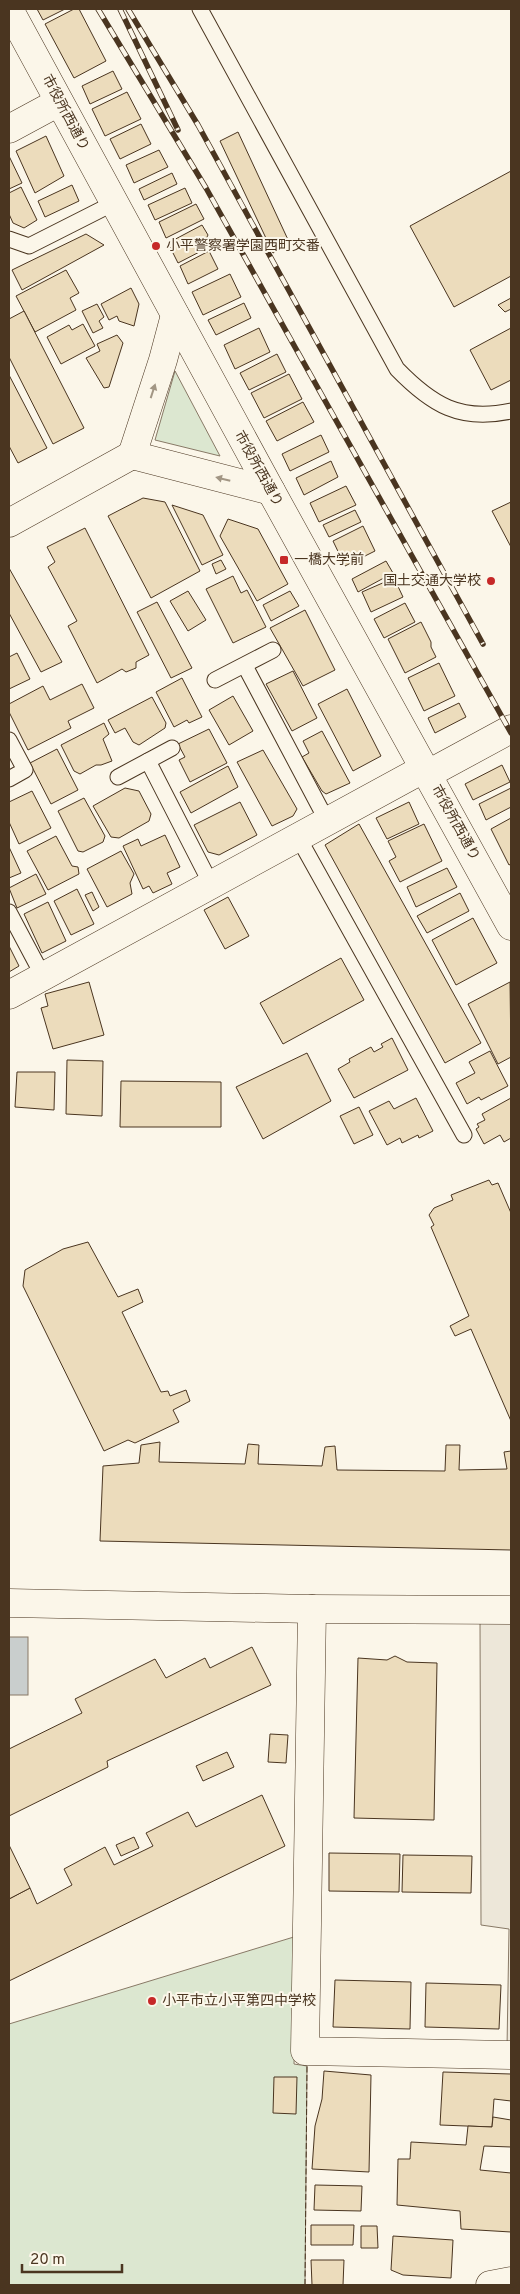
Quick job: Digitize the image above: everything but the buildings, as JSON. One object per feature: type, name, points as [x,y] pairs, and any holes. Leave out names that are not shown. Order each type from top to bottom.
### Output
[{"type":"street","name":"市役所西通り","points":[[9,9],[271,491],[511,926]]},
{"type":"street","points":[[9,129],[60,102]]},
{"type":"street","points":[[9,523],[132,455],[163,360],[175,315]]},
{"type":"street","points":[[132,455],[271,491]]},
{"type":"street","points":[[9,994],[327,821],[511,729]]},
{"type":"street","points":[[9,1603],[312,1609],[511,1610]]},
{"type":"street","points":[[312,1609],[305,2051],[511,2055]]},
{"type":"street","points":[[490,2285],[511,2281]]},
{"type":"lane","points":[[200,9],[397,369],[420,393],[456,412],[491,415],[511,411]]},
{"type":"lane","points":[[9,239],[29,246],[114,203]]},
{"type":"lane","points":[[215,680],[273,650]]},
{"type":"lane","points":[[244,666],[327,821]]},
{"type":"lane","points":[[9,740],[25,770],[9,779]]},
{"type":"lane","points":[[118,777],[172,748]]},
{"type":"lane","points":[[148,761],[211,884]]},
{"type":"lane","points":[[298,837],[464,1135]]},
{"type":"lane","points":[[9,912],[43,976]]},
{"type":"green space","points":[[175,371],[220,456],[155,440]]},
{"type":"green space","points":[[297,1936],[294,2064],[307,2066],[305,2285],[9,2285],[9,2024]]},
{"type":"shaded area","points":[[480,1619],[511,1619],[511,2048],[507,2048],[509,1929],[481,1925]]},
{"type":"shaded area","points":[[9,1637],[28,1637],[28,1695],[9,1695]]},
{"type":"railway","points":[[98,9],[206,188],[511,733]]},
{"type":"railway","points":[[120,9],[178,130]]},
{"type":"railway","points":[[128,9],[198,125],[483,644]]},
{"type":"fence","points":[[305,2285],[307,2066]]},
{"type":"place","name":"小平警察署学園西町交番","points":[[156,246]]},
{"type":"place","name":"一橋大学前","points":[[284,560]]},
{"type":"place","name":"国土交通大学校","points":[[491,581]]},
{"type":"place","name":"小平市立小平第四中学校","points":[[152,2001]]}]
